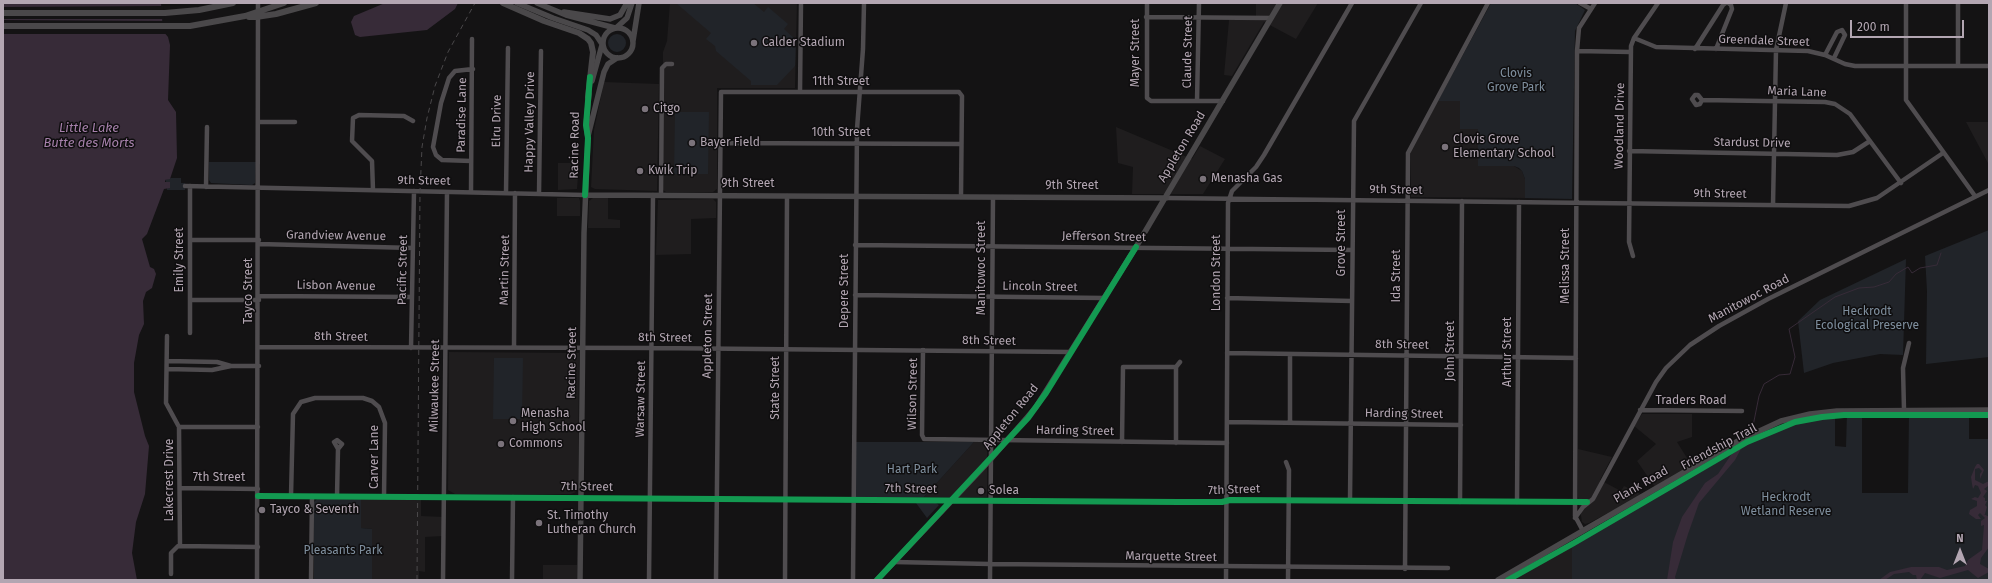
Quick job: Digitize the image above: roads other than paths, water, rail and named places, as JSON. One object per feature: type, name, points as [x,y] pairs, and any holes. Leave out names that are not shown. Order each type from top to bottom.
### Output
[{"type":"highway","points":[[200,10],[214,3]]},
{"type":"highway","points":[[3,14],[140,14],[200,10],[233,3]]},
{"type":"highway","points":[[3,26],[190,26],[245,16],[284,3]]},
{"type":"highway","points":[[245,16],[256,17],[276,14],[316,3]]},
{"type":"highway","points":[[503,3],[588,38],[592,43],[593,52],[588,97]]},
{"type":"main road","points":[[517,3],[553,18],[588,30],[596,35],[606,53],[617,58],[622,58],[630,52],[633,43],[639,3]]},
{"type":"main road","points":[[537,3],[582,20],[626,30],[630,34],[633,43]]},
{"type":"main road","points":[[558,11],[610,20],[620,15],[627,3]]},
{"type":"main road","points":[[602,45],[604,36],[627,18],[632,3]]},
{"type":"main road","name":"Appleton Road","points":[[877,580],[991,459],[1036,407],[1136,248],[1280,3]]},
{"type":"main road","name":"Racine Road","points":[[588,138],[586,125],[588,97],[602,45]]},
{"type":"main road","name":"Racine Road","points":[[585,194],[588,138],[604,72],[608,64],[617,58]]},
{"type":"main road","name":"9th Street","points":[[585,194],[1166,198]]},
{"type":"main road","name":"Racine Street","points":[[580,580],[585,194]]},
{"type":"main road","name":"Plank Road","points":[[1498,580],[1744,438],[1771,425],[1799,416],[1842,411],[1989,410]]},
{"type":"street","name":"Tayco Street","points":[[258,3],[258,580]]},
{"type":"street","points":[[800,3],[800,92]]},
{"type":"street","name":"Depere Street","points":[[853,580],[856,143],[863,49],[864,3]]},
{"type":"street","name":"Mayer Street","points":[[1147,3],[1147,98],[1151,100],[1222,101]]},
{"type":"street","name":"Claude Street","points":[[1197,101],[1199,3]]},
{"type":"street","points":[[1229,198],[1232,191],[1256,167],[1264,155],[1352,3]]},
{"type":"street","name":"Grove Street","points":[[1350,500],[1354,118],[1422,3]]},
{"type":"street","points":[[1580,3],[1591,9]]},
{"type":"street","name":"Melissa Street","points":[[1575,518],[1577,51],[1579,28],[1595,3]]},
{"type":"street","name":"Woodland Drive","points":[[1633,256],[1629,242],[1631,52],[1634,38],[1658,3]]},
{"type":"street","points":[[1695,49],[1723,5],[1727,3],[1731,5],[1732,9],[1716,49]]},
{"type":"street","points":[[1773,205],[1776,50],[1786,3]]},
{"type":"street","points":[[1906,3],[1905,66],[1907,102],[1975,196]]},
{"type":"street","points":[[1958,3],[1958,66]]},
{"type":"street","name":"Ida Street","points":[[1405,569],[1407,156],[1409,147],[1486,4]]},
{"type":"street","points":[[1146,17],[1271,18]]},
{"type":"street","points":[[1825,55],[1837,32],[1842,30],[1845,35],[1834,58]]},
{"type":"street","name":"Greendale Street","points":[[1634,38],[1652,46],[1695,49],[1808,51],[1825,55],[1855,66],[1989,66]]},
{"type":"street","name":"Paradise Lane","points":[[471,192],[472,39]]},
{"type":"street","name":"Elru Drive","points":[[506,193],[508,48]]},
{"type":"street","name":"Happy Valley Drive","points":[[539,194],[541,51]]},
{"type":"street","points":[[1577,51],[1631,52]]},
{"type":"street","points":[[661,195],[662,68],[666,64],[672,64]]},
{"type":"street","points":[[471,161],[442,160],[436,155],[433,147],[441,103],[449,78],[454,71],[473,69]]},
{"type":"street","name":"11th Street","points":[[721,92],[960,93],[962,144]]},
{"type":"street","name":"Appleton Street","points":[[716,580],[721,92]]},
{"type":"street","name":"Maria Lane","points":[[1702,100],[1835,104],[1850,114],[1901,183]]},
{"type":"street","points":[[373,190],[372,161],[352,140],[353,118],[358,115],[404,116],[413,120]]},
{"type":"street","points":[[258,122],[296,122]]},
{"type":"street","points":[[206,187],[207,127]]},
{"type":"street","name":"Stardust Drive","points":[[1629,151],[1842,154],[1853,152],[1870,141]]},
{"type":"street","name":"10th Street","points":[[720,143],[962,144]]},
{"type":"street","points":[[961,196],[962,144]]},
{"type":"street","name":"9th Street","points":[[1166,198],[1854,205],[1872,201],[1901,183],[1943,152]]},
{"type":"street","name":"9th Street","points":[[185,186],[585,194]]},
{"type":"street","name":"Emily Street","points":[[190,186],[190,333]]},
{"type":"street","name":"Manitowoc Road","points":[[1575,518],[1587,502],[1593,499],[1640,410],[1666,368],[1684,350],[1704,335],[1774,296],[1989,190]]},
{"type":"street","name":"Pacific Street","points":[[412,348],[414,191]]},
{"type":"street","name":"Milwaukee Street","points":[[443,580],[447,192]]},
{"type":"street","name":"Martin Street","points":[[514,347],[516,193]]},
{"type":"street","name":"Warsaw Street","points":[[649,580],[653,195]]},
{"type":"street","name":"State Street","points":[[785,580],[787,196]]},
{"type":"street","name":"Manitowoc Street","points":[[990,580],[993,197]]},
{"type":"street","name":"London Street","points":[[1226,580],[1227,298],[1229,198]]},
{"type":"street","name":"John Street","points":[[1460,502],[1462,201]]},
{"type":"street","name":"Arthur Street","points":[[1517,502],[1519,202]]},
{"type":"street","name":"Grandview Avenue","points":[[190,240],[413,248]]},
{"type":"street","name":"Jefferson Street","points":[[855,244],[1352,250]]},
{"type":"street","name":"Lincoln Street","points":[[855,295],[1104,298]]},
{"type":"street","name":"Lisbon Avenue","points":[[190,300],[412,297]]},
{"type":"street","points":[[1227,298],[1352,300]]},
{"type":"street","name":"Lakecrest Drive","points":[[167,336],[166,403],[180,427],[180,546]]},
{"type":"street","points":[[1904,410],[1903,368],[1909,343]]},
{"type":"street","name":"8th Street","points":[[258,347],[718,348],[1071,352]]},
{"type":"street","name":"Wilson Street","points":[[923,350],[923,438]]},
{"type":"street","name":"8th Street","points":[[1227,353],[1576,358]]},
{"type":"street","points":[[1290,354],[1290,423]]},
{"type":"street","points":[[167,361],[217,362],[231,366]]},
{"type":"street","points":[[1176,443],[1176,367],[1180,362]]},
{"type":"street","points":[[167,369],[212,370],[231,366],[259,366]]},
{"type":"street","points":[[1122,442],[1123,367],[1176,367]]},
{"type":"street","name":"Carver Lane","points":[[291,496],[293,414],[301,402],[315,398],[363,398],[372,401],[379,406],[385,423],[384,496]]},
{"type":"street","name":"Traders Road","points":[[1640,410],[1742,411]]},
{"type":"street","name":"Harding Street","points":[[1227,422],[1461,425]]},
{"type":"street","points":[[180,427],[258,428]]},
{"type":"street","name":"Harding Street","points":[[923,438],[1227,443]]},
{"type":"street","points":[[338,449],[338,496]]},
{"type":"street","points":[[1286,462],[1289,470],[1288,580]]},
{"type":"street","name":"7th Street","points":[[180,488],[258,488]]},
{"type":"street","name":"7th Street","points":[[258,496],[1179,502],[1350,500],[1587,502]]},
{"type":"street","points":[[311,580],[312,496]]},
{"type":"street","points":[[512,580],[513,497]]},
{"type":"street","points":[[1575,518],[1583,531]]},
{"type":"street","points":[[171,574],[171,553],[174,549],[180,546],[258,547]]},
{"type":"street","name":"Marquette Street","points":[[894,562],[1288,568],[1448,568]]},
{"type":"water","name":"Little Lake Butte des Morts","points":[[3,3],[161,3],[163,31],[168,37],[170,45],[168,100],[176,112],[177,158],[170,179],[165,180],[165,182],[170,182],[170,188],[164,189],[147,234],[142,239],[150,267],[154,269],[156,274],[152,288],[146,292],[143,301],[144,324],[139,335],[134,363],[134,392],[149,446],[145,494],[136,522],[132,553],[137,580],[3,580]]},
{"type":"water","points":[[385,3],[458,3],[455,9],[427,30],[360,37],[355,35],[351,22],[354,16]]},
{"type":"water","points":[[1742,447],[1735,460],[1699,503],[1675,577],[1676,580],[1667,580],[1673,542],[1682,517],[1705,483],[1718,474],[1731,455]]},
{"type":"water","points":[[1977,464],[1979,464],[1984,470],[1980,479],[1980,474],[1982,471],[1979,468],[1975,469],[1975,480],[1983,484],[1989,481],[1988,486],[1984,489],[1987,491],[1983,497],[1985,498],[1985,501],[1987,501],[1985,505],[1987,507],[1984,514],[1989,517],[1989,547],[1981,558],[1980,564],[1989,569],[1989,572],[1978,578],[1968,570],[1940,578],[1925,573],[1920,580],[1917,580],[1916,575],[1909,572],[1894,574],[1885,580],[1879,580],[1890,572],[1911,567],[1939,567],[1947,570],[1965,566],[1968,560],[1982,550],[1984,525],[1981,526],[1981,521],[1985,518],[1980,513],[1978,515],[1981,519],[1976,519],[1969,514],[1970,510],[1977,506],[1977,501],[1971,499],[1975,497],[1978,498],[1981,493],[1978,486],[1975,485],[1973,489],[1971,477]]},
{"type":"waterway","points":[[1753,426],[1759,396],[1764,384],[1779,375],[1790,374],[1795,357],[1789,329],[1835,297],[1859,288],[1874,287],[1889,282],[1896,274],[1908,267],[1912,273],[1920,268],[1937,265],[1941,253]]},
{"type":"railway","points":[[417,580],[420,192],[422,147],[435,86],[448,52],[475,3]]},
{"type":"place","name":"Calder Stadium","points":[[754,43]]},
{"type":"place","name":"Citgo","points":[[645,109]]},
{"type":"place","name":"Bayer Field","points":[[692,143]]},
{"type":"place","name":"Clovis Grove Elementary School","points":[[1445,147]]},
{"type":"place","name":"Kwik Trip","points":[[640,171]]},
{"type":"place","name":"Menasha Gas","points":[[1203,179]]},
{"type":"place","name":"Menasha High School","points":[[513,421]]},
{"type":"place","name":"Commons","points":[[501,444]]},
{"type":"place","name":"Solea","points":[[981,491]]},
{"type":"place","name":"Tayco & Seventh","points":[[262,510]]},
{"type":"place","name":"St. Timothy Lutheran Church","points":[[539,523]]},
{"type":"park label","name":"Clovis Grove Park","points":[[1516,81]]},
{"type":"park label","name":"Heckrodt Ecological Preserve","points":[[1867,319]]},
{"type":"park label","name":"Hart Park","points":[[912,470]]},
{"type":"park label","name":"Heckrodt Wetland Reserve","points":[[1786,505]]},
{"type":"park label","name":"Pleasants Park","points":[[343,551]]}]
